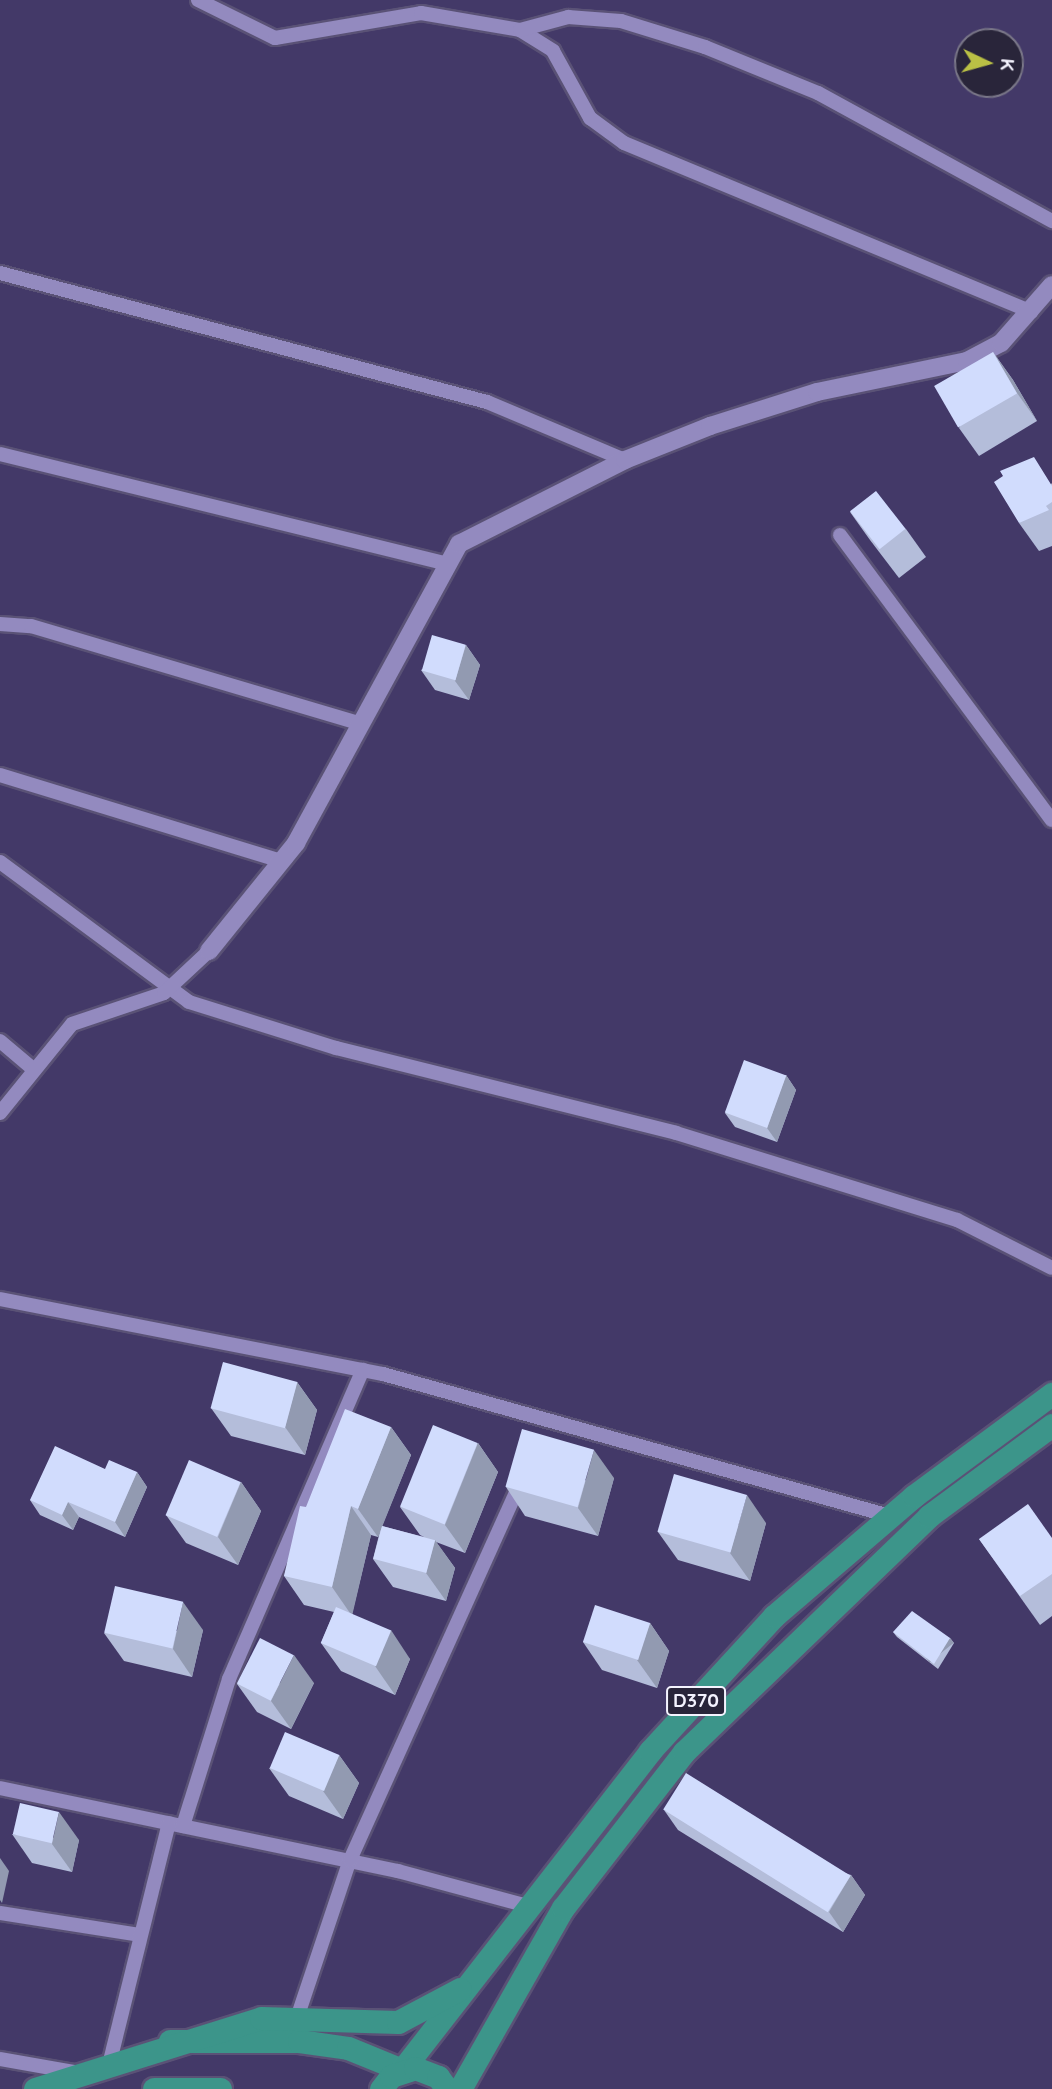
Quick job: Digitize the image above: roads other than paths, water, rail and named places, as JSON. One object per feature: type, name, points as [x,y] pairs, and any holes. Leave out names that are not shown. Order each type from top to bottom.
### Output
[{"type":"highway","name":"D370","points":[[402,2070],[650,1751],[774,1616],[890,1516],[1052,1394]]},
{"type":"highway","name":"D370","points":[[460,2089],[563,1908],[684,1752],[929,1516],[1052,1425]]},
{"type":"highway","name":"D370","points":[[35,2089],[74,2072],[170,2041],[261,2018],[398,2022],[469,1984]]},
{"type":"highway","points":[[170,2041],[299,2041],[348,2048],[402,2070],[427,2071],[447,2089]]},
{"type":"highway","points":[[381,2089],[402,2070]]},
{"type":"highway","points":[[155,2089],[214,2088]]},
{"type":"street","points":[[198,0],[275,37],[421,13],[520,30],[553,51],[590,118],[624,143],[1031,312]]},
{"type":"street","points":[[520,30],[568,17],[621,21],[705,47],[818,93],[1052,221]]},
{"type":"street","points":[[0,273],[487,402],[625,460]]},
{"type":"street","points":[[0,1113],[32,1068],[72,1024],[173,985],[209,951],[281,861],[361,724],[459,544],[625,460],[817,392],[967,361],[1001,343],[1052,285]]},
{"type":"street","points":[[0,454],[448,564]]},
{"type":"street","points":[[840,535],[1052,820]]},
{"type":"street","points":[[0,624],[31,626],[361,724]]},
{"type":"street","points":[[0,775],[281,861]]},
{"type":"street","points":[[0,862],[173,985],[189,1002],[336,1048],[676,1133],[957,1220],[1052,1268]]},
{"type":"street","points":[[0,1041],[32,1068]]},
{"type":"street","points":[[0,1299],[363,1370],[544,1427],[890,1516]]},
{"type":"street","points":[[110,2060],[140,1935],[176,1824],[229,1679],[363,1370]]},
{"type":"street","points":[[296,2021],[350,1860],[524,1472]]},
{"type":"street","points":[[0,1788],[350,1860],[527,1906]]},
{"type":"street","points":[[0,1913],[140,1935]]},
{"type":"street","points":[[0,2059],[74,2072]]}]
